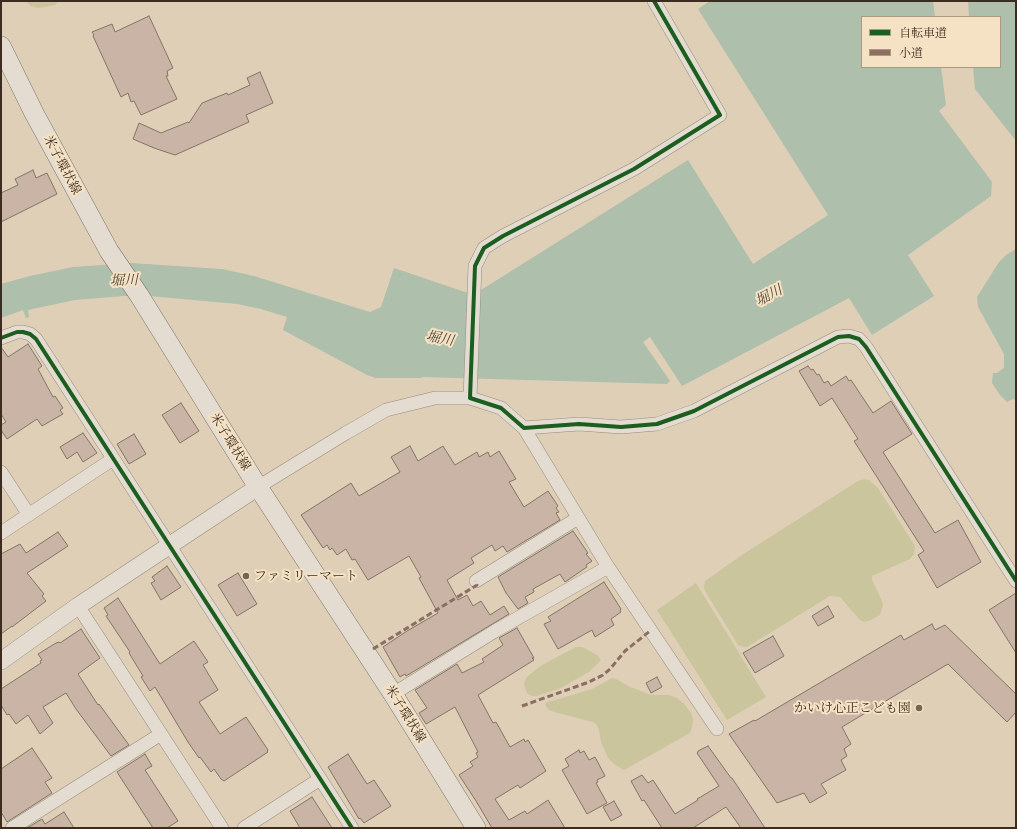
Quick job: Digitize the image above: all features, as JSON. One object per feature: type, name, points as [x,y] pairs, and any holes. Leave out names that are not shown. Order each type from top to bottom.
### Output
[{"type":"main road","name":"米子環状線","points":[[1,46],[34,113],[109,252],[139,295],[258,488],[393,694],[476,828]]},
{"type":"street","points":[[470,398],[475,266],[484,248],[503,236],[634,169],[720,115],[654,1]]},
{"type":"street","points":[[1,338],[17,332],[24,332],[30,334],[36,339],[352,828]]},
{"type":"street","points":[[524,428],[579,424],[621,427],[657,424],[694,411],[838,337],[849,336],[859,339],[866,346],[1016,581]]},
{"type":"street","points":[[1,661],[78,606],[258,488],[386,410],[435,398],[470,398],[501,408],[524,428],[608,567],[716,729]]},
{"type":"street","points":[[1,533],[113,459]]},
{"type":"street","points":[[1,472],[29,515]]},
{"type":"street","points":[[476,581],[578,518]]},
{"type":"street","points":[[393,694],[495,631],[608,567]]},
{"type":"street","points":[[78,606],[222,828]]},
{"type":"street","points":[[12,828],[161,734]]},
{"type":"street","points":[[244,828],[320,779]]},
{"type":"shaded area","points":[[25,1],[59,1],[55,5],[38,8],[31,6]]},
{"type":"shaded area","points":[[865,479],[869,480],[878,488],[915,546],[914,554],[910,559],[872,576],[872,580],[883,605],[880,615],[864,622],[859,619],[840,597],[830,596],[747,647],[738,645],[705,591],[705,581],[742,555],[858,481]]},
{"type":"shaded area","points":[[696,583],[766,697],[727,720],[657,610]]},
{"type":"shaded area","points":[[576,647],[586,649],[597,655],[601,660],[590,671],[561,688],[537,696],[532,696],[527,693],[524,684],[529,675],[542,665]]},
{"type":"shaded area","points":[[612,678],[651,695],[668,695],[677,698],[691,713],[693,719],[690,733],[624,770],[608,758],[601,742],[597,725],[593,722],[554,712],[549,710],[545,705],[547,702],[592,689]]},
{"type":"water","name":"堀川","points":[[710,1],[933,1],[935,16],[861,16],[861,68],[941,68],[946,105],[939,111],[992,182],[991,196],[908,255],[934,296],[872,335],[849,298],[682,386],[650,337],[643,342],[670,381],[667,384],[422,377],[376,378],[367,375],[283,330],[287,317],[261,309],[237,304],[150,296],[123,296],[75,300],[28,310],[29,317],[26,318],[23,310],[1,318],[1,284],[73,267],[131,263],[222,269],[254,276],[370,312],[381,307],[394,268],[465,292],[481,290],[688,160],[753,264],[828,215],[698,9]]},
{"type":"water","points":[[968,1],[1016,1],[1016,141],[975,89],[973,68],[1001,68],[1001,16],[969,16]]},
{"type":"water","points":[[1016,249],[1016,400],[1013,399],[1007,402],[992,383],[993,373],[997,373],[1004,368],[1004,354],[978,307],[977,297],[999,262],[1006,255]]},
{"type":"building","points":[[149,16],[173,68],[167,71],[168,76],[166,76],[177,99],[141,115],[134,101],[131,102],[128,93],[121,97],[92,32],[112,24],[115,32]]},
{"type":"building","points":[[260,72],[273,103],[246,115],[249,122],[175,155],[133,139],[139,123],[161,133],[188,122],[189,123],[202,103],[227,93],[228,95],[250,85],[247,78]]},
{"type":"building","points":[[33,170],[36,178],[47,173],[57,194],[1,222],[1,193],[18,185],[15,179]]},
{"type":"building","points":[[28,344],[42,366],[38,369],[53,397],[55,396],[63,408],[60,410],[63,414],[42,426],[37,419],[7,439],[1,430],[1,425],[6,422],[1,414],[1,347],[8,357]]},
{"type":"building","points":[[808,366],[811,370],[813,369],[817,375],[819,374],[824,383],[828,381],[831,386],[846,376],[849,381],[851,380],[873,413],[891,401],[912,434],[883,452],[935,533],[958,520],[981,562],[937,588],[918,555],[924,551],[854,441],[858,439],[832,398],[820,406],[799,371]]},
{"type":"building","points":[[181,403],[199,431],[180,443],[162,415]]},
{"type":"building","points":[[83,433],[97,453],[83,462],[77,452],[67,459],[60,447]]},
{"type":"building","points":[[134,434],[146,454],[129,464],[117,444]]},
{"type":"building","points":[[410,446],[418,461],[443,446],[455,465],[477,452],[479,457],[488,452],[490,457],[499,451],[516,479],[509,482],[524,507],[548,491],[558,506],[556,508],[559,512],[556,513],[560,520],[507,552],[503,546],[495,551],[492,545],[471,558],[474,563],[447,580],[458,600],[467,595],[473,606],[481,601],[490,615],[504,606],[509,614],[406,676],[405,674],[400,677],[383,647],[438,613],[409,556],[368,580],[355,559],[352,560],[346,549],[337,555],[332,548],[330,550],[327,545],[323,548],[301,515],[351,483],[359,496],[400,472],[391,457]]},
{"type":"building","points":[[573,531],[588,553],[586,554],[592,561],[586,565],[587,567],[565,582],[560,574],[533,589],[534,592],[525,597],[528,603],[518,609],[506,593],[498,577]]},
{"type":"building","points":[[58,532],[68,546],[27,573],[44,594],[42,596],[46,601],[1,634],[1,554],[20,544],[26,553]]},
{"type":"building","points":[[167,566],[181,587],[161,600],[151,583],[155,581],[152,577]]},
{"type":"building","points":[[238,573],[257,604],[237,616],[218,585]]},
{"type":"building","points":[[604,582],[621,609],[621,612],[611,619],[614,625],[595,637],[592,630],[558,649],[544,624],[551,621],[548,617]]},
{"type":"building","points":[[1016,593],[1016,653],[989,610]]},
{"type":"building","points":[[118,598],[160,664],[194,641],[208,662],[203,665],[218,690],[199,702],[220,734],[246,717],[268,752],[224,781],[214,769],[211,772],[188,742],[155,687],[150,691],[141,677],[143,676],[129,653],[130,652],[106,616],[108,615],[104,608]]},
{"type":"building","points":[[828,606],[834,617],[818,626],[812,616]]},
{"type":"building","points":[[932,624],[935,630],[945,625],[1016,694],[1016,712],[1007,722],[948,664],[842,727],[851,744],[844,749],[847,756],[841,760],[846,770],[821,784],[827,793],[810,803],[804,793],[777,803],[729,734],[754,720],[755,721],[901,635],[904,640]]},
{"type":"building","points":[[517,628],[534,660],[478,695],[493,723],[496,722],[510,747],[524,739],[525,742],[528,740],[546,771],[520,788],[518,785],[495,799],[509,820],[525,811],[527,814],[548,800],[565,828],[492,828],[459,775],[473,766],[470,762],[478,757],[476,753],[478,752],[455,707],[426,724],[419,713],[427,708],[415,690],[457,664],[462,673],[484,662],[482,659],[503,645],[499,638]]},
{"type":"building","points":[[81,629],[100,658],[78,674],[98,705],[99,704],[129,745],[111,756],[66,693],[43,707],[53,723],[40,734],[28,715],[16,724],[9,714],[7,715],[1,705],[1,689],[41,663],[40,661],[42,660],[38,654],[56,643],[60,643]]},
{"type":"building","points":[[773,636],[784,656],[755,673],[743,653]]},
{"type":"building","points":[[657,677],[662,687],[651,693],[646,683]]},
{"type":"building","points":[[708,746],[732,778],[765,828],[741,828],[726,807],[693,828],[662,828],[644,800],[642,801],[631,781],[642,775],[648,783],[653,780],[675,814],[719,786],[697,753]]},
{"type":"building","points":[[32,748],[52,778],[45,782],[52,793],[7,822],[1,812],[1,769]]},
{"type":"building","points":[[579,750],[580,753],[584,751],[589,760],[595,757],[605,776],[597,780],[598,782],[596,783],[607,803],[587,814],[562,770],[569,766],[565,759]]},
{"type":"building","points":[[145,754],[152,766],[145,770],[178,821],[167,828],[153,828],[117,772]]},
{"type":"building","points":[[348,754],[367,784],[374,780],[391,806],[364,823],[360,818],[359,819],[328,767]]},
{"type":"building","points":[[312,797],[332,828],[300,828],[290,811]]},
{"type":"building","points":[[614,801],[622,815],[611,821],[603,807]]},
{"type":"building","points":[[64,812],[74,828],[27,828],[42,819],[45,824]]},
{"type":"marked path","points":[[373,649],[477,585],[476,581]]},
{"type":"marked path","points":[[522,706],[589,682],[603,675],[625,651],[650,631]]},
{"type":"cycle path","points":[[654,1],[720,115],[634,169],[503,236],[484,248],[475,266],[470,398],[501,408],[524,428],[579,424],[621,427],[657,424],[694,411],[838,337],[849,336],[859,339],[866,347],[1016,581]]},
{"type":"cycle path","points":[[1,338],[17,332],[23,332],[30,334],[36,339],[352,828]]},
{"type":"place","name":"ファミリーマート","points":[[246,576]]},
{"type":"place","name":"かいけ心正こども園","points":[[919,708]]}]
